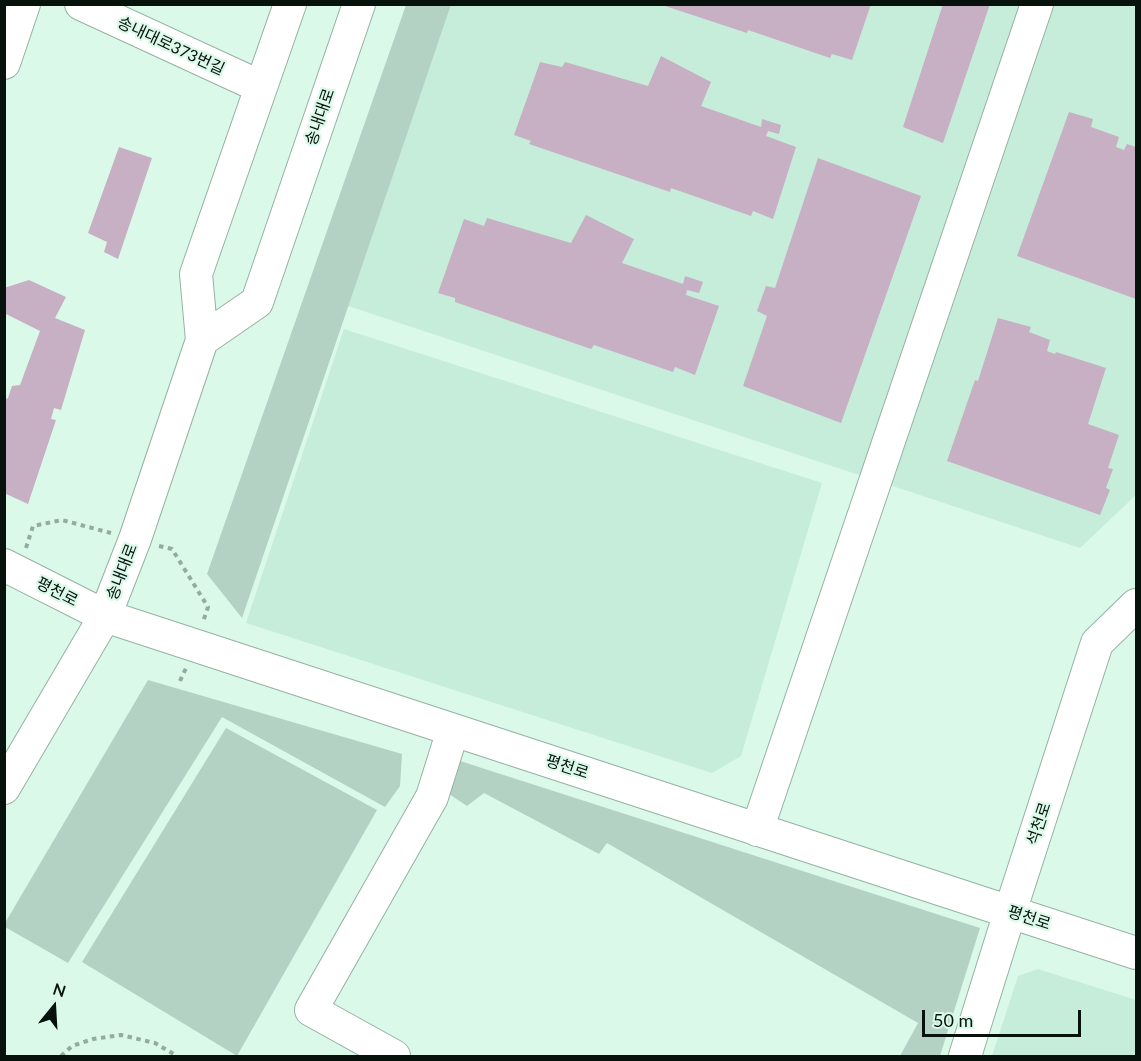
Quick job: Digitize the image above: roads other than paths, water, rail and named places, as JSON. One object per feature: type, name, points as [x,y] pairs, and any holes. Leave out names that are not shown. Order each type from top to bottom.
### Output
[{"type":"street","points":[[4,63],[24,4]]},
{"type":"street","name":"송내대로373번길","points":[[81,4],[261,87]]},
{"type":"street","name":"송내대로","points":[[4,788],[105,616],[135,539],[202,340],[196,274],[290,4]]},
{"type":"street","name":"송내대로","points":[[202,340],[257,302],[359,4]]},
{"type":"street","points":[[757,830],[1037,4]]},
{"type":"street","name":"평천로","points":[[4,565],[105,616],[1137,952]]},
{"type":"street","name":"석천로","points":[[965,1056],[1097,643],[1137,605]]},
{"type":"street","points":[[394,1056],[311,1010],[432,798],[453,730]]}]
